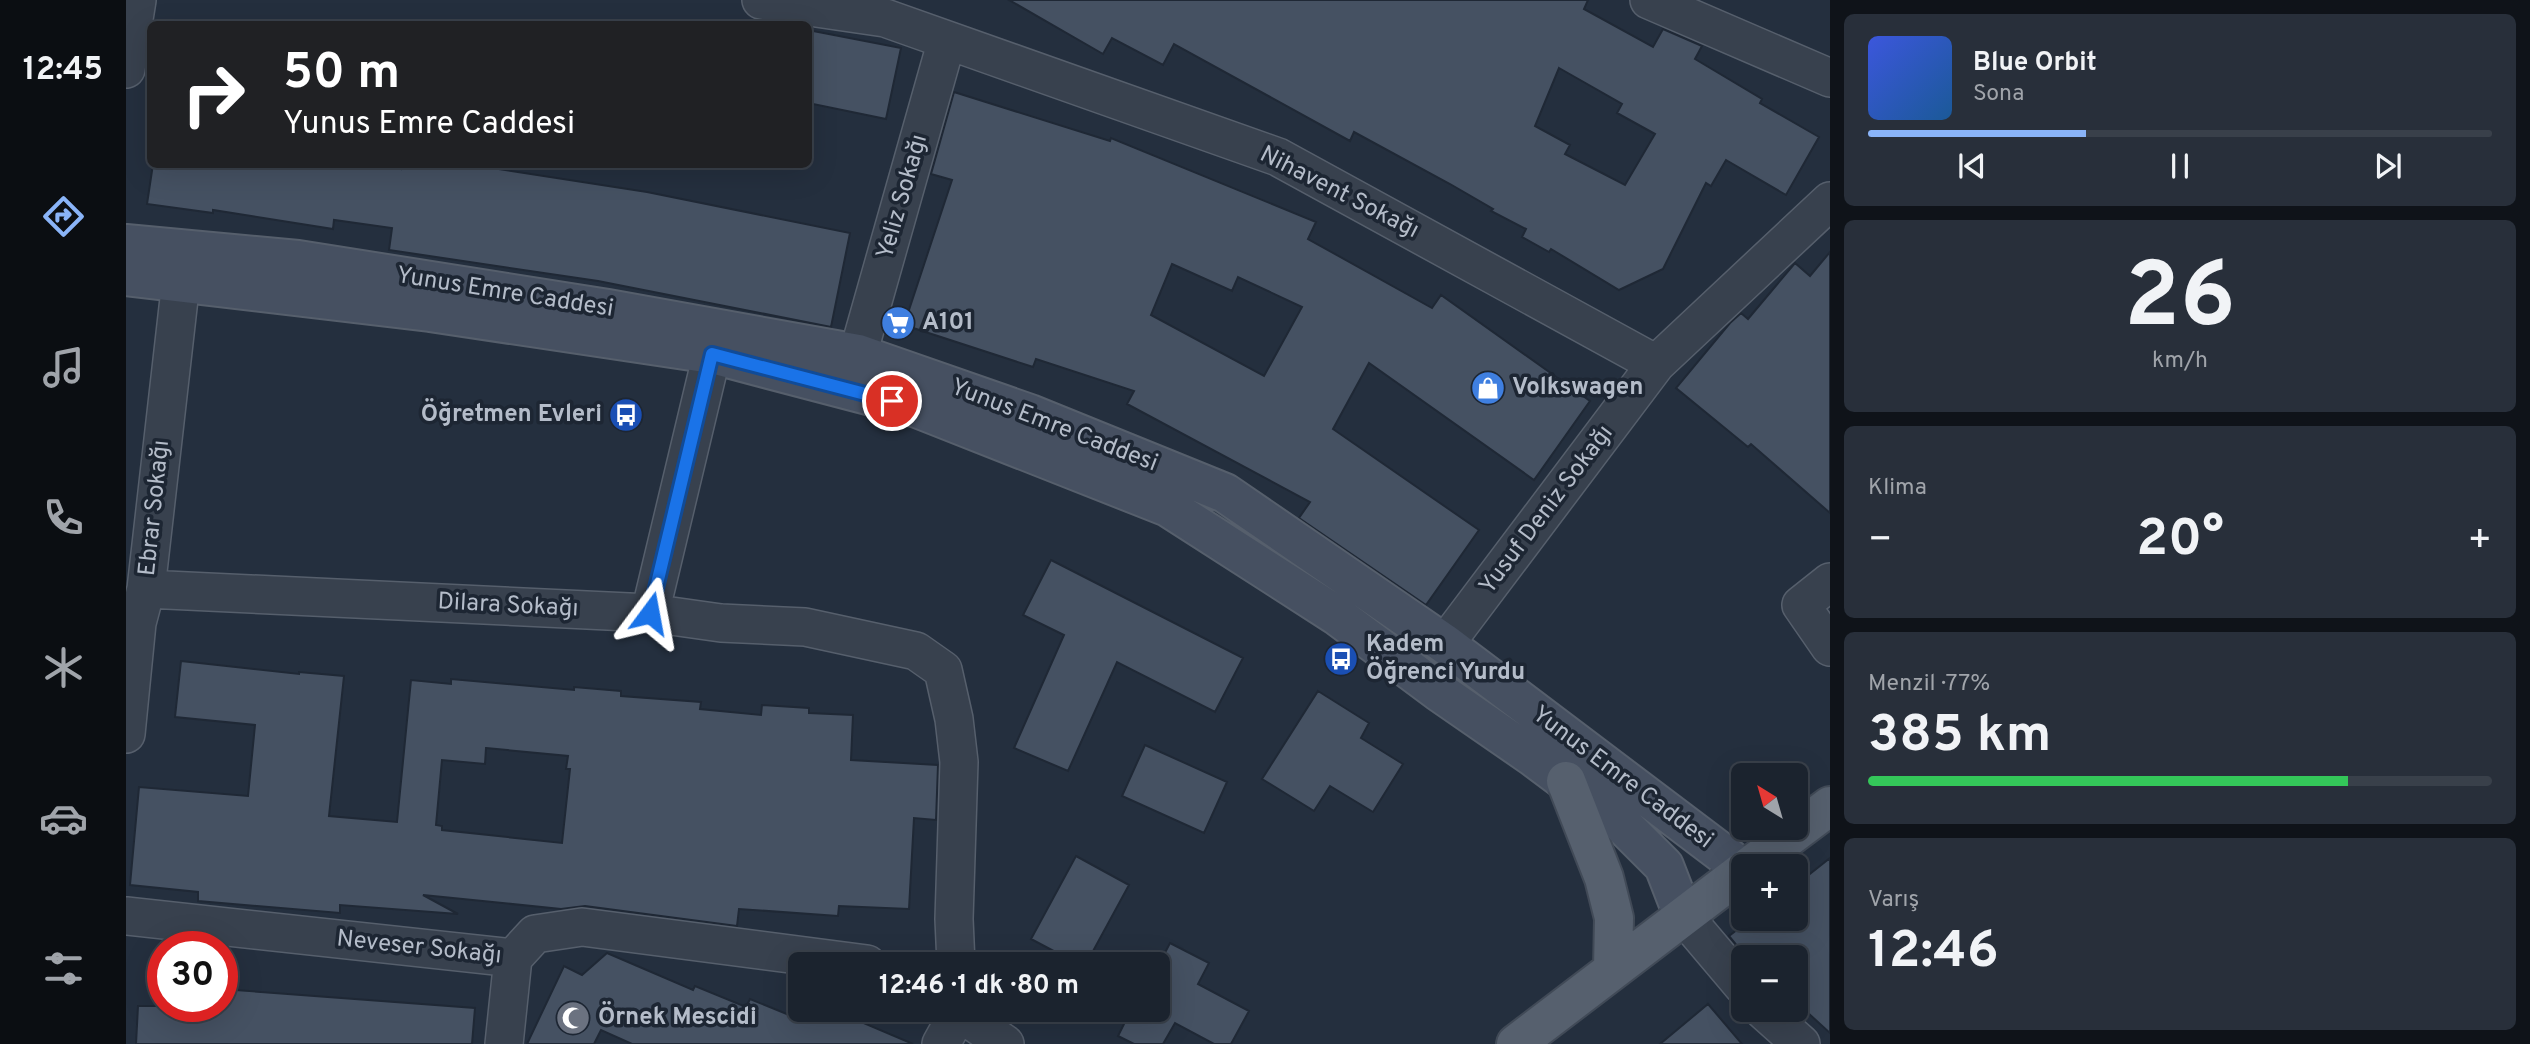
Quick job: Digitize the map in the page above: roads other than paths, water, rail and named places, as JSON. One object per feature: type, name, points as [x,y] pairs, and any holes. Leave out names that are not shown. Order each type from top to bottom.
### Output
[{"type":"main road","points":[[1566,781],[1604,878],[1614,918],[1614,969]]},
{"type":"main road","points":[[1766,854],[1830,806]]},
{"type":"main road","points":[[1516,1044],[1731,879]]},
{"type":"street","points":[[126,69],[137,0]]},
{"type":"street","name":"Nihavent Sokağı","points":[[761,0],[882,9],[947,40],[1278,157],[1656,364]]},
{"type":"street","points":[[1649,0],[1830,78]]},
{"type":"street","name":"Yeliz Sokağı","points":[[858,354],[947,40]]},
{"type":"street","name":"Yusuf Deniz Sokağı","points":[[1446,644],[1656,364],[1830,201]]},
{"type":"street","name":"Yunus Emre Caddesi","points":[[126,244],[298,260],[608,309],[858,354],[1030,414],[1225,493],[1446,644],[1731,861]]},
{"type":"street","name":"Yunus Emre Caddesi","points":[[126,275],[430,312],[712,354],[917,408],[1168,507],[1336,615],[1619,821],[1664,866],[1683,915]]},
{"type":"street","name":"Ebrar Sokağı","points":[[126,734],[136,611],[181,281]]},
{"type":"street","points":[[650,613],[712,354]]},
{"type":"street","points":[[1830,582],[1801,605],[1830,648]]},
{"type":"street","name":"Dilara Sokağı","points":[[136,611],[650,613],[721,622],[805,627],[916,651],[943,670],[954,719],[959,762],[955,952]]},
{"type":"street","points":[[1683,915],[1731,972]]},
{"type":"street","name":"Neveser Sokağı","points":[[126,916],[513,958],[536,934],[582,927],[788,954]]},
{"type":"street","points":[[504,1044],[513,958]]},
{"type":"street","points":[[941,1044],[952,1022]]},
{"type":"street","points":[[972,1022],[1005,1044]]},
{"type":"street","points":[[1776,1022],[1801,1044]]},
{"type":"place","name":"A101","points":[[898,323]]},
{"type":"place","name":"Volkswagen","points":[[1488,388]]},
{"type":"place","name":"Öğretmen Evleri","points":[[626,415]]},
{"type":"place","name":"Kadem Öğrenci Yurdu","points":[[1341,659]]},
{"type":"place","name":"Örnek Mescidi","points":[[573,1018]]}]
